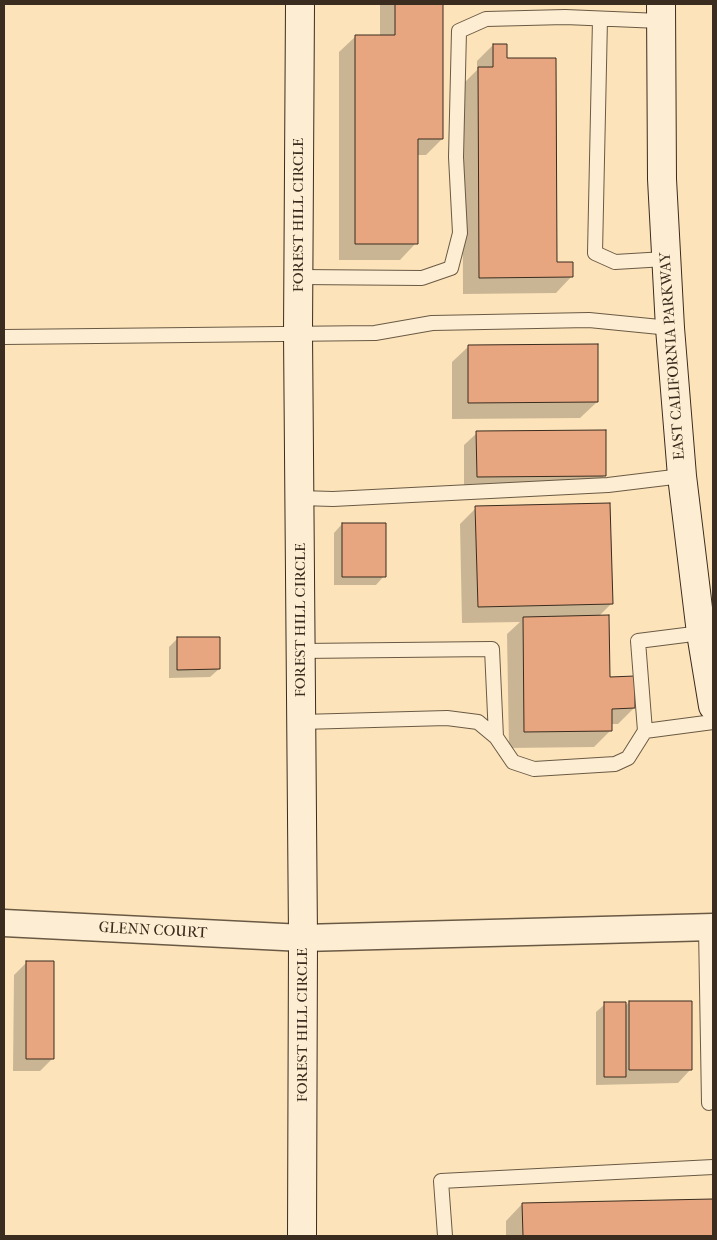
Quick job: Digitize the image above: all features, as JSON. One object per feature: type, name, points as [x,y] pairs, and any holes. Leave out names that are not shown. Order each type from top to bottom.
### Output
[{"type":"street","name":"FOREST HILL CIRCLE","points":[[300,4],[300,277],[298,333],[303,938],[302,1236]]},
{"type":"street","name":"EAST CALIFORNIA PARKWAY","points":[[660,13],[665,259],[670,328],[682,476],[701,633],[713,706]]},
{"type":"street","name":"GLENN COURT","points":[[4,923],[303,938],[709,928]]},
{"type":"lane","points":[[300,277],[422,278],[451,268],[460,233],[456,156],[459,31],[486,19],[565,17],[600,19],[660,13]]},
{"type":"lane","points":[[600,19],[595,253],[615,262],[665,259]]},
{"type":"lane","points":[[4,337],[375,333],[432,323],[589,320],[670,328]]},
{"type":"lane","points":[[300,498],[333,499],[608,484],[682,476]]},
{"type":"lane","points":[[302,722],[447,718],[478,722],[496,737],[514,762],[534,769],[615,764],[628,758],[645,731],[638,641],[701,633]]},
{"type":"lane","points":[[301,651],[492,649],[496,737]]},
{"type":"lane","points":[[645,731],[713,722]]},
{"type":"lane","points":[[709,928],[709,1103]]},
{"type":"lane","points":[[445,1236],[441,1182],[713,1166]]},
{"type":"building","points":[[395,4],[443,4],[443,139],[418,139],[418,244],[355,244],[355,35],[395,35]]},
{"type":"building","points":[[493,44],[507,44],[507,58],[556,58],[557,262],[573,262],[573,277],[479,278],[478,67],[493,67]]},
{"type":"building","points":[[598,344],[598,402],[468,403],[468,345]]},
{"type":"building","points":[[606,430],[606,476],[477,477],[476,431]]},
{"type":"building","points":[[610,503],[613,604],[478,607],[475,506]]},
{"type":"building","points":[[342,523],[386,523],[386,577],[342,577]]},
{"type":"building","points":[[609,615],[610,677],[635,676],[635,708],[612,709],[612,731],[524,732],[523,617]]},
{"type":"building","points":[[177,637],[220,637],[220,669],[177,670]]},
{"type":"building","points":[[26,961],[54,961],[54,1059],[26,1059]]},
{"type":"building","points":[[629,1001],[692,1001],[692,1070],[629,1070]]},
{"type":"building","points":[[604,1002],[626,1002],[626,1077],[604,1077]]},
{"type":"building","points":[[713,1199],[713,1236],[523,1236],[522,1203]]}]
